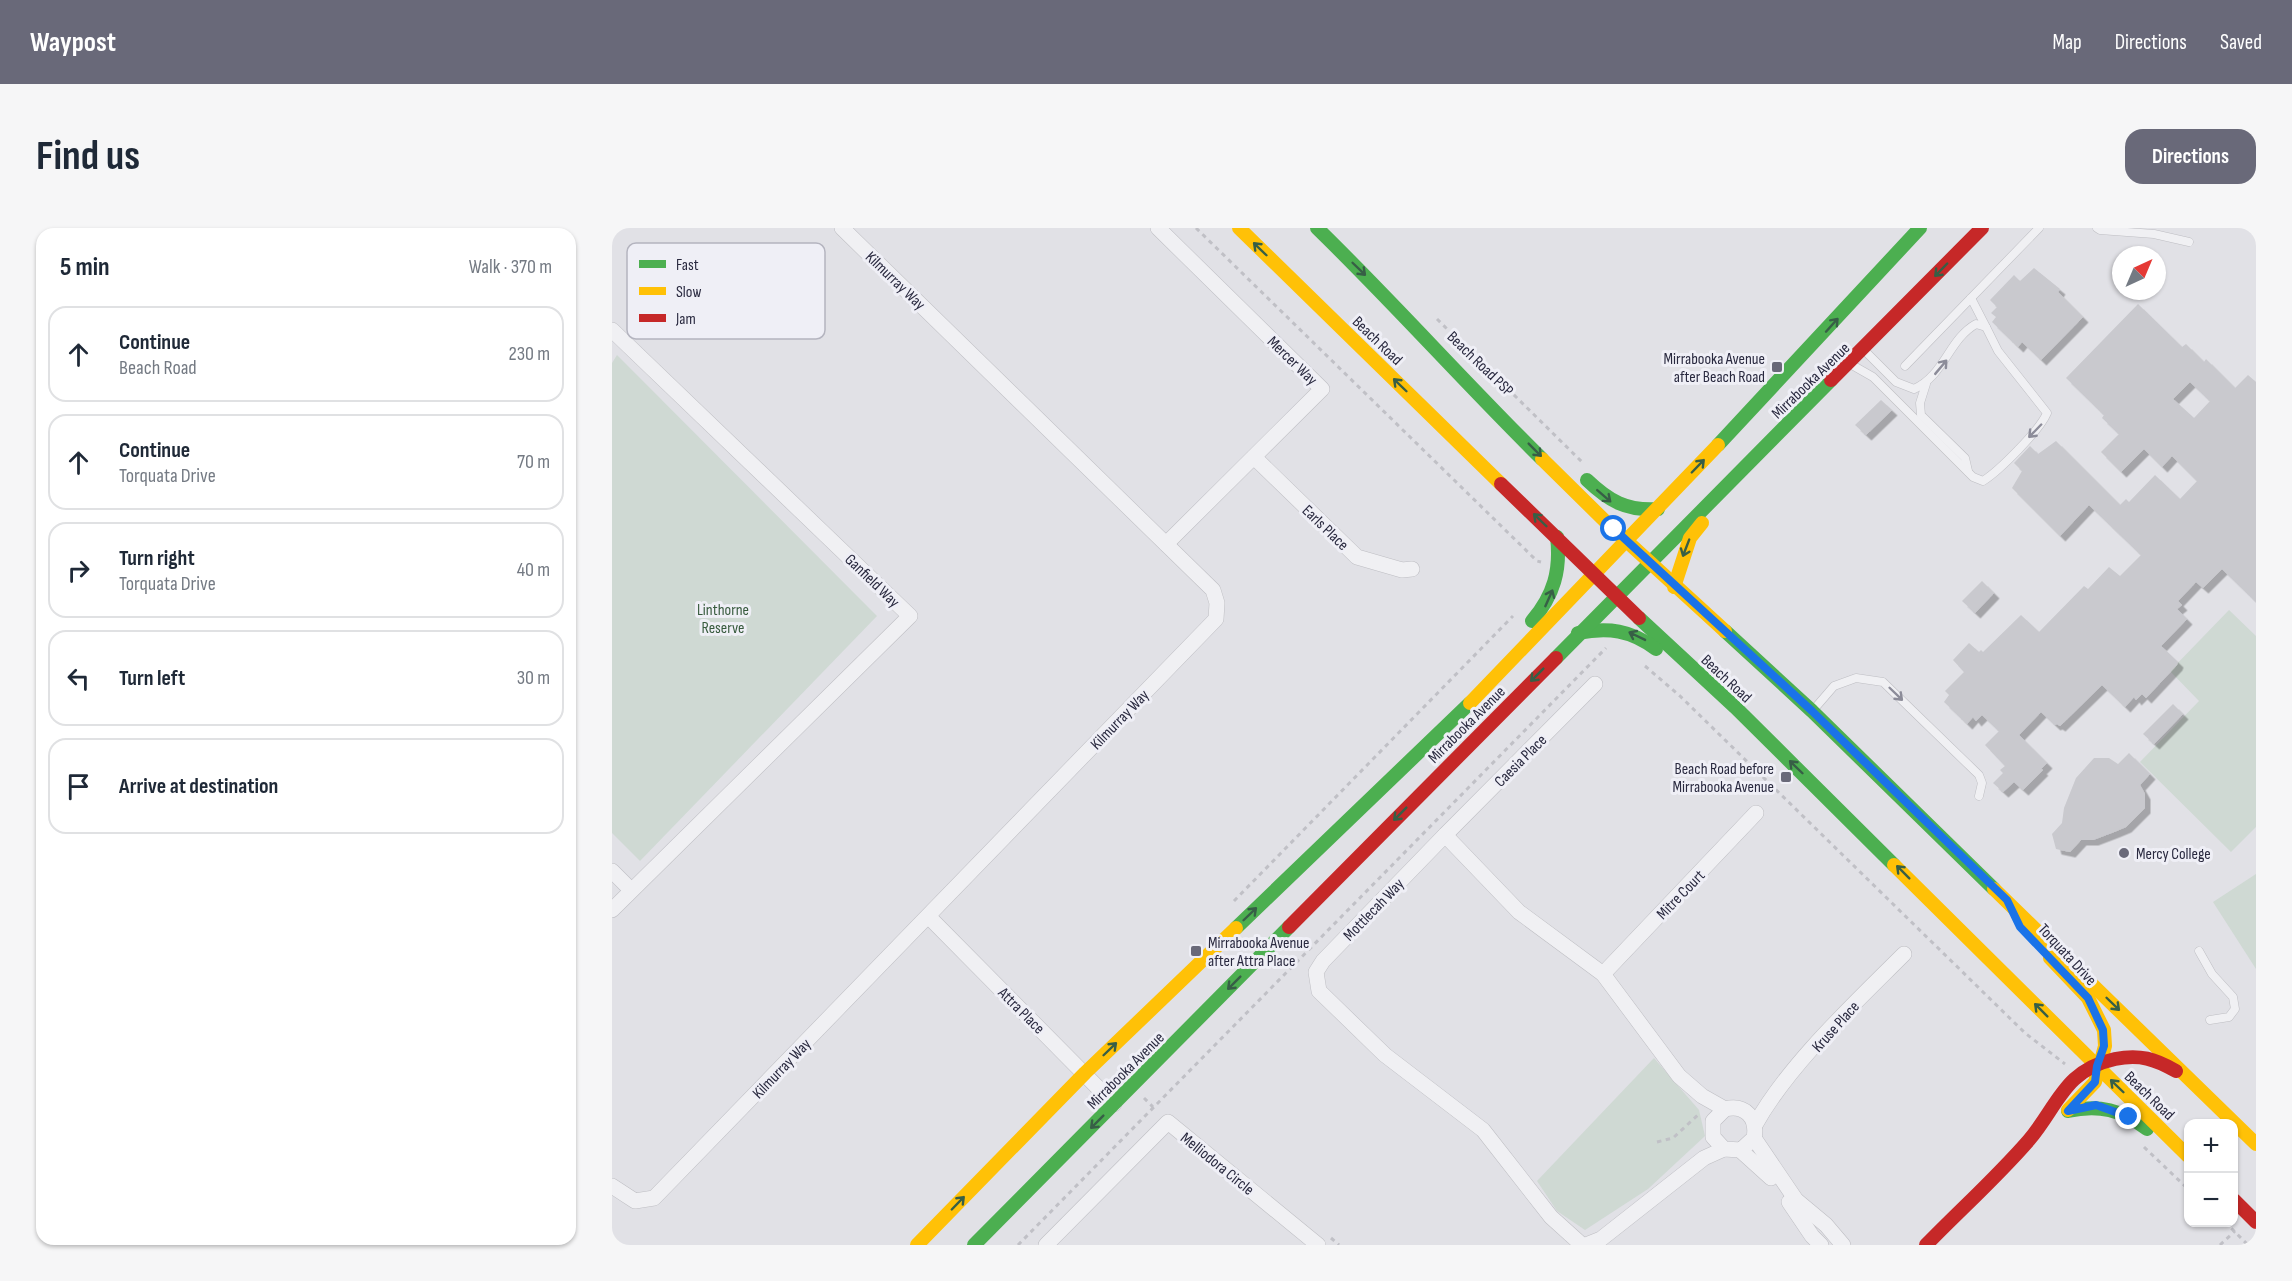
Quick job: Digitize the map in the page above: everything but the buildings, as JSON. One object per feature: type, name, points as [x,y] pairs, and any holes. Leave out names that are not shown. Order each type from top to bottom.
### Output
[{"type":"main road","name":"Beach Road","points":[[1239,228],[1616,595],[1735,707],[2184,1152]]},
{"type":"main road","name":"Beach Road","points":[[1317,228],[1394,303],[1468,386],[1649,563],[1812,711],[2256,1144]]},
{"type":"main road","name":"Mirrabooka Avenue","points":[[918,1245],[1085,1073],[1464,709],[1801,359],[1920,228]]},
{"type":"main road","name":"Mirrabooka Avenue","points":[[974,1245],[1578,633],[1864,350],[1982,228]]},
{"type":"main road","points":[[1674,587],[1694,531],[1770,455],[1820,393]]},
{"type":"main road","points":[[1493,409],[1532,429]]},
{"type":"main road","points":[[1582,469],[1616,505],[1631,510],[1658,508]]},
{"type":"main road","points":[[1464,709],[1478,677],[1548,604],[1560,564],[1557,537]]},
{"type":"main road","points":[[1578,633],[1613,633],[1620,629],[1644,639],[1697,685],[1735,707]]},
{"type":"main road","name":"Torquata Drive","points":[[2007,900],[2020,927],[2088,998],[2103,1030],[2104,1046],[2097,1066],[2095,1082],[2051,1128],[2030,1139]]},
{"type":"main road","name":"Torquata Drive","points":[[1926,1245],[2030,1139],[2041,1119],[2083,1070],[2118,1058],[2148,1057],[2185,1075]]},
{"type":"main road","points":[[2068,1111],[2096,1105],[2117,1111],[2138,1122],[2184,1159]]},
{"type":"main road","points":[[2238,1204],[2256,1222]]},
{"type":"street","name":"Kilmurray Way","points":[[612,1186],[635,1201],[654,1198],[1216,619],[1217,603],[1213,590],[842,228]]},
{"type":"street","name":"Mercer Way","points":[[1158,228],[1322,389],[1167,544]]},
{"type":"street","name":"Ganfield Way","points":[[612,331],[910,616],[612,910]]},
{"type":"street","name":"Earls Place","points":[[1254,458],[1357,557],[1402,570],[1412,569]]},
{"type":"street","name":"Caesia Place","points":[[1445,835],[1595,684]]},
{"type":"street","name":"Mitre Court","points":[[1603,974],[1756,813]]},
{"type":"street","name":"Mottlecah Way","points":[[1704,1158],[1713,1137],[1713,1121],[1704,1101],[1679,1076],[1603,974],[1519,912],[1445,835],[1323,961],[1316,972],[1319,991],[1384,1055],[1483,1130],[1551,1216],[1584,1245],[1601,1239],[1704,1158],[1749,1145],[1754,1132]]},
{"type":"street","points":[[612,871],[631,890]]},
{"type":"street","name":"Attra Place","points":[[928,917],[1114,1104]]},
{"type":"street","name":"Kruse Place","points":[[1754,1132],[1768,1100],[1830,1030],[1904,954]]},
{"type":"street","name":"Kruse Place","points":[[1742,1109],[1768,1100]]},
{"type":"street","name":"Mottlecah Way","points":[[1704,1101],[1725,1109],[1742,1109]]},
{"type":"street","points":[[1713,1121],[1725,1109]]},
{"type":"street","points":[[1742,1109],[1749,1114],[1754,1132],[1796,1200],[1826,1226],[1843,1245]]},
{"type":"street","name":"Melliodora Circle","points":[[1047,1245],[1168,1122],[1318,1245]]},
{"type":"street","points":[[1713,1137],[1774,1181],[1812,1236],[1821,1245]]},
{"type":"lane","points":[[1905,366],[2039,228]]},
{"type":"lane","points":[[2097,228],[2154,234],[2189,242]]},
{"type":"lane","points":[[1850,364],[1873,377],[1968,472],[1983,481],[1993,475],[2042,425],[2047,413],[2001,357],[1971,298]]},
{"type":"lane","points":[[1968,472],[1965,458],[1921,415],[1920,403],[1926,384],[1947,359],[1965,330],[1976,324],[1986,327]]},
{"type":"lane","points":[[1864,350],[1896,382],[1914,389],[1926,384]]},
{"type":"lane","points":[[1812,711],[1834,686],[1856,678],[1883,682],[1979,775],[1982,783],[1978,796]]},
{"type":"lane","points":[[2199,951],[2212,974],[2233,997],[2235,1009],[2229,1017],[2210,1020]]},
{"type":"path","points":[[1196,228],[1537,561],[1560,564]]},
{"type":"path","name":"Beach Road PSP","points":[[1436,319],[1582,469]]},
{"type":"path","points":[[1018,1245],[1613,633]]},
{"type":"path","points":[[1641,662],[1680,696],[2025,1033],[2065,1064]]},
{"type":"path","points":[[1657,1142],[1673,1138],[1704,1101]]},
{"type":"path","points":[[2230,1227],[2248,1245]]},
{"type":"path","points":[[2220,1245],[2235,1232]]},
{"type":"green space","name":"Linthorne Reserve","points":[[617,355],[877,616],[640,861],[612,833],[612,363]]},
{"type":"green space","points":[[2229,610],[2256,636],[2256,827],[2231,852],[2140,762],[2199,701],[2170,671]]},
{"type":"green space","points":[[2256,874],[2256,969],[2213,902]]},
{"type":"green space","points":[[1654,1058],[1699,1110],[1705,1136],[1648,1189],[1585,1230],[1557,1211],[1537,1181]]},
{"type":"traffic: fast","points":[[1317,228],[1542,459]]},
{"type":"traffic: fast","points":[[1718,445],[1920,228]]},
{"type":"traffic: fast","points":[[1556,658],[1831,380]]},
{"type":"traffic: fast","points":[[1587,480],[1603,494],[1619,503],[1636,508],[1658,509]]},
{"type":"traffic: fast","points":[[1532,621],[1546,602],[1554,582],[1558,560],[1557,537]]},
{"type":"traffic: fast","points":[[1639,618],[1735,707],[1894,865]]},
{"type":"traffic: fast","points":[[1578,633],[1599,630],[1619,632],[1637,638],[1656,649]]},
{"type":"traffic: fast","points":[[1725,631],[1812,711],[1994,889]]},
{"type":"traffic: fast","points":[[1236,928],[1470,703]]},
{"type":"traffic: fast","points":[[974,1245],[1289,927]]},
{"type":"traffic: fast","points":[[2068,1111],[2090,1108],[2110,1110],[2138,1122],[2147,1129]]},
{"type":"traffic: slow","points":[[1239,228],[1501,484]]},
{"type":"traffic: slow","points":[[1470,703],[1718,445]]},
{"type":"traffic: slow","points":[[1542,459],[1608,524],[1725,631]]},
{"type":"traffic: slow","points":[[1674,587],[1690,538],[1702,523]]},
{"type":"traffic: slow","points":[[1894,865],[2184,1152]]},
{"type":"traffic: slow","points":[[1994,889],[2256,1144]]},
{"type":"traffic: slow","points":[[917,1245],[1085,1073],[1236,928]]},
{"type":"traffic: slow","points":[[2050,958],[2088,998],[2104,1030],[2105,1046],[2095,1082],[2068,1110]]},
{"type":"traffic: jam","points":[[1831,380],[1982,228]]},
{"type":"traffic: jam","points":[[1501,484],[1639,618]]},
{"type":"traffic: jam","points":[[1289,927],[1556,658]]},
{"type":"traffic: jam","points":[[1926,1245],[2017,1154],[2064,1091],[2084,1072],[2098,1064],[2132,1057],[2161,1063],[2176,1071]]},
{"type":"traffic: jam","points":[[2238,1204],[2256,1222]]},
{"type":"place","name":"Mirrabooka Avenue after Beach Road","points":[[1777,367]]},
{"type":"place","name":"Beach Road before Mirrabooka Avenue","points":[[1786,777]]},
{"type":"place","name":"Mercy College","points":[[2124,853]]},
{"type":"place","name":"Mirrabooka Avenue after Attra Place","points":[[1196,951]]},
{"type":"route","points":[[1614,529],[1659,573],[1812,711],[2007,900],[2020,927],[2088,998],[2103,1030],[2104,1046],[2097,1066],[2095,1082],[2068,1111],[2096,1105],[2129,1117]]}]
